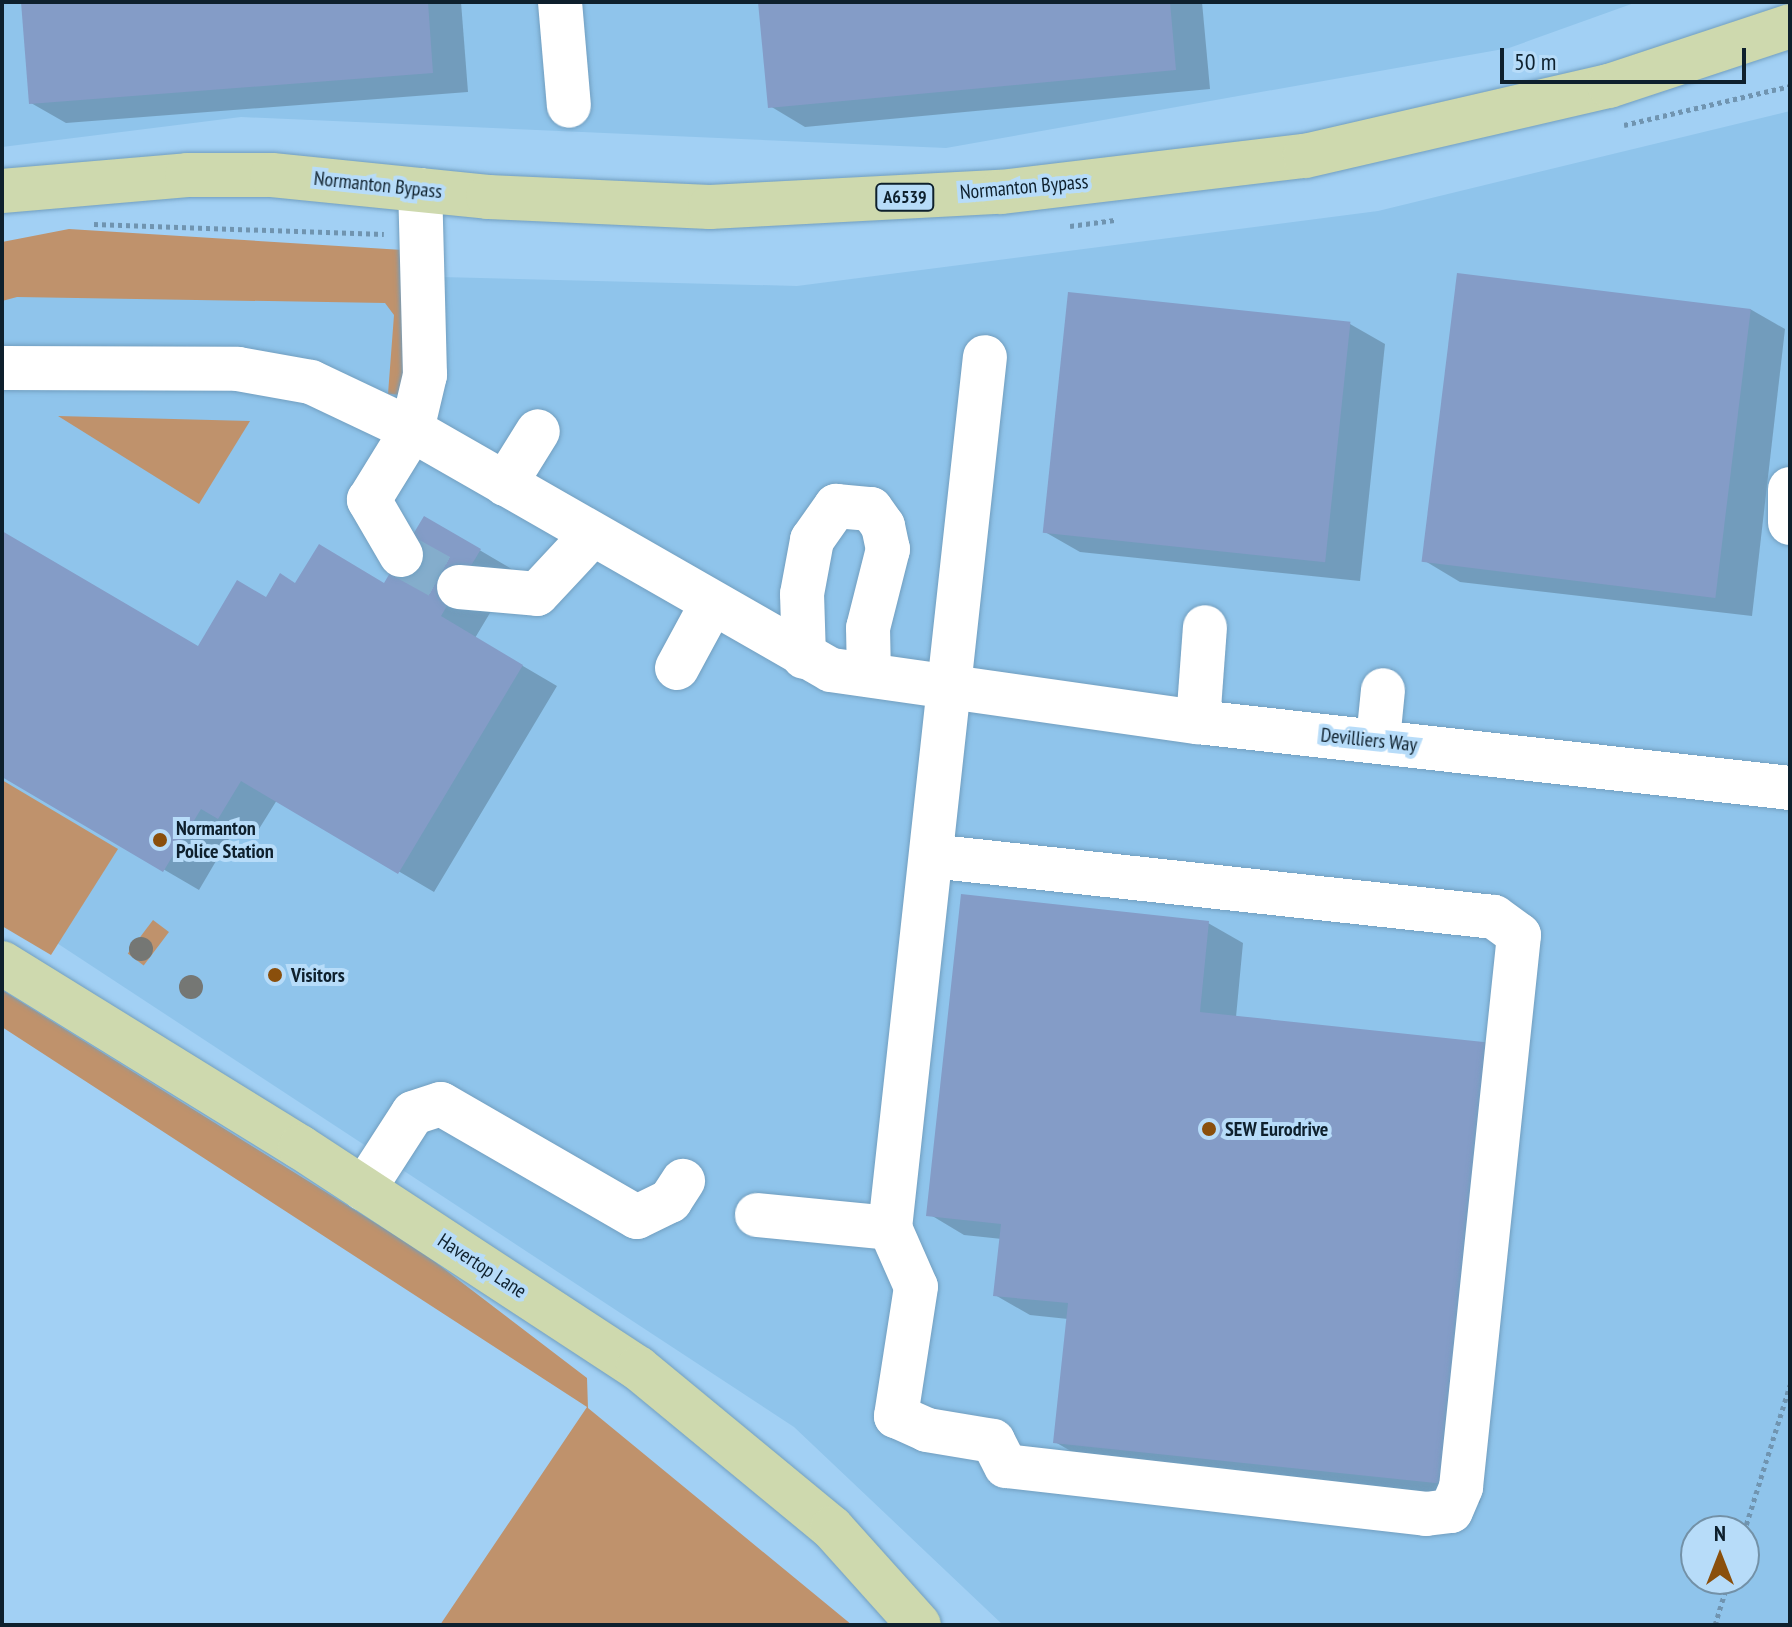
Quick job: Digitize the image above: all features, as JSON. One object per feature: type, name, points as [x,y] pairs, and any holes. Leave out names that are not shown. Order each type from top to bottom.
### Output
[{"type":"main road","name":"Normanton Bypass","points":[[2,191],[187,175],[272,175],[420,190],[710,207],[1001,192],[1305,156],[1609,86],[1790,26]]},
{"type":"main road","name":"Havertop Lane","points":[[2,963],[364,1189],[638,1368],[832,1528],[919,1625]]},
{"type":"street","points":[[560,2],[569,106]]},
{"type":"street","points":[[401,555],[369,500],[412,430],[425,375],[420,190]]},
{"type":"street","points":[[931,856],[1494,917],[1519,935],[1461,1487],[1451,1511],[1426,1514],[1006,1466],[993,1441],[927,1430],[896,1416],[916,1287],[890,1228],[985,357]]},
{"type":"street","name":"Devilliers Way","points":[[2,368],[238,369],[311,382],[412,430],[711,605],[831,670],[1198,722],[1790,788]]},
{"type":"street","points":[[505,484],[538,431]]},
{"type":"street","points":[[1790,489],[1790,523]]},
{"type":"street","points":[[804,657],[802,594],[812,540],[836,506],[871,509],[883,526],[888,549],[868,628],[869,675]]},
{"type":"street","points":[[459,587],[537,594],[592,535]]},
{"type":"street","points":[[677,668],[711,605]]},
{"type":"street","points":[[1198,722],[1205,627]]},
{"type":"street","points":[[1378,740],[1383,690]]},
{"type":"street","points":[[364,1189],[413,1113],[441,1104],[637,1217],[670,1201],[683,1181]]},
{"type":"street","points":[[757,1215],[890,1228]]},
{"type":"path","points":[[1749,1515],[1790,1385]]},
{"type":"path","points":[[1715,1625],[1724,1595]]},
{"type":"shaded area","points":[[2,2],[1637,2],[1509,48],[946,148],[241,117],[2,147]]},
{"type":"shaded area","points":[[1790,111],[1790,1625],[1003,1625],[794,1427],[2,907],[2,277],[52,267],[797,286],[1378,211]]},
{"type":"shaded area","points":[[69,229],[403,250],[412,262],[403,395],[388,394],[394,315],[385,303],[17,297],[2,301],[2,242]]},
{"type":"shaded area","points":[[58,416],[250,421],[199,504]]},
{"type":"shaded area","points":[[2,780],[118,849],[51,955],[2,926]]},
{"type":"shaded area","points":[[153,920],[169,932],[144,966],[128,954]]},
{"type":"shaded area","points":[[2,990],[422,1252],[587,1378],[588,1408],[852,1625],[440,1625],[587,1407],[2,1027]]},
{"type":"building","points":[[21,2],[428,2],[433,73],[29,104]]},
{"type":"building","points":[[758,2],[1170,2],[1176,70],[768,108]]},
{"type":"building","points":[[1457,273],[1751,309],[1715,598],[1422,562]]},
{"type":"building","points":[[1068,292],[1350,322],[1325,562],[1043,533]]},
{"type":"building","points":[[424,516],[481,549],[441,616],[523,665],[398,874],[241,781],[218,819],[201,809],[163,872],[2,777],[2,531],[198,646],[237,580],[266,597],[280,573],[295,583],[319,544],[384,583]]},
{"type":"building","name":"SEW Eurodrive","points":[[961,894],[1209,921],[1200,1012],[1493,1043],[1445,1484],[1053,1443],[1068,1303],[993,1296],[1001,1224],[926,1216]]},
{"type":"tunnel","points":[[401,555],[459,587]]},
{"type":"place","name":"Normanton Police Station","points":[[160,840]]},
{"type":"place","name":"Visitors","points":[[275,975]]},
{"type":"place","name":"SEW Eurodrive","points":[[1209,1129]]}]
